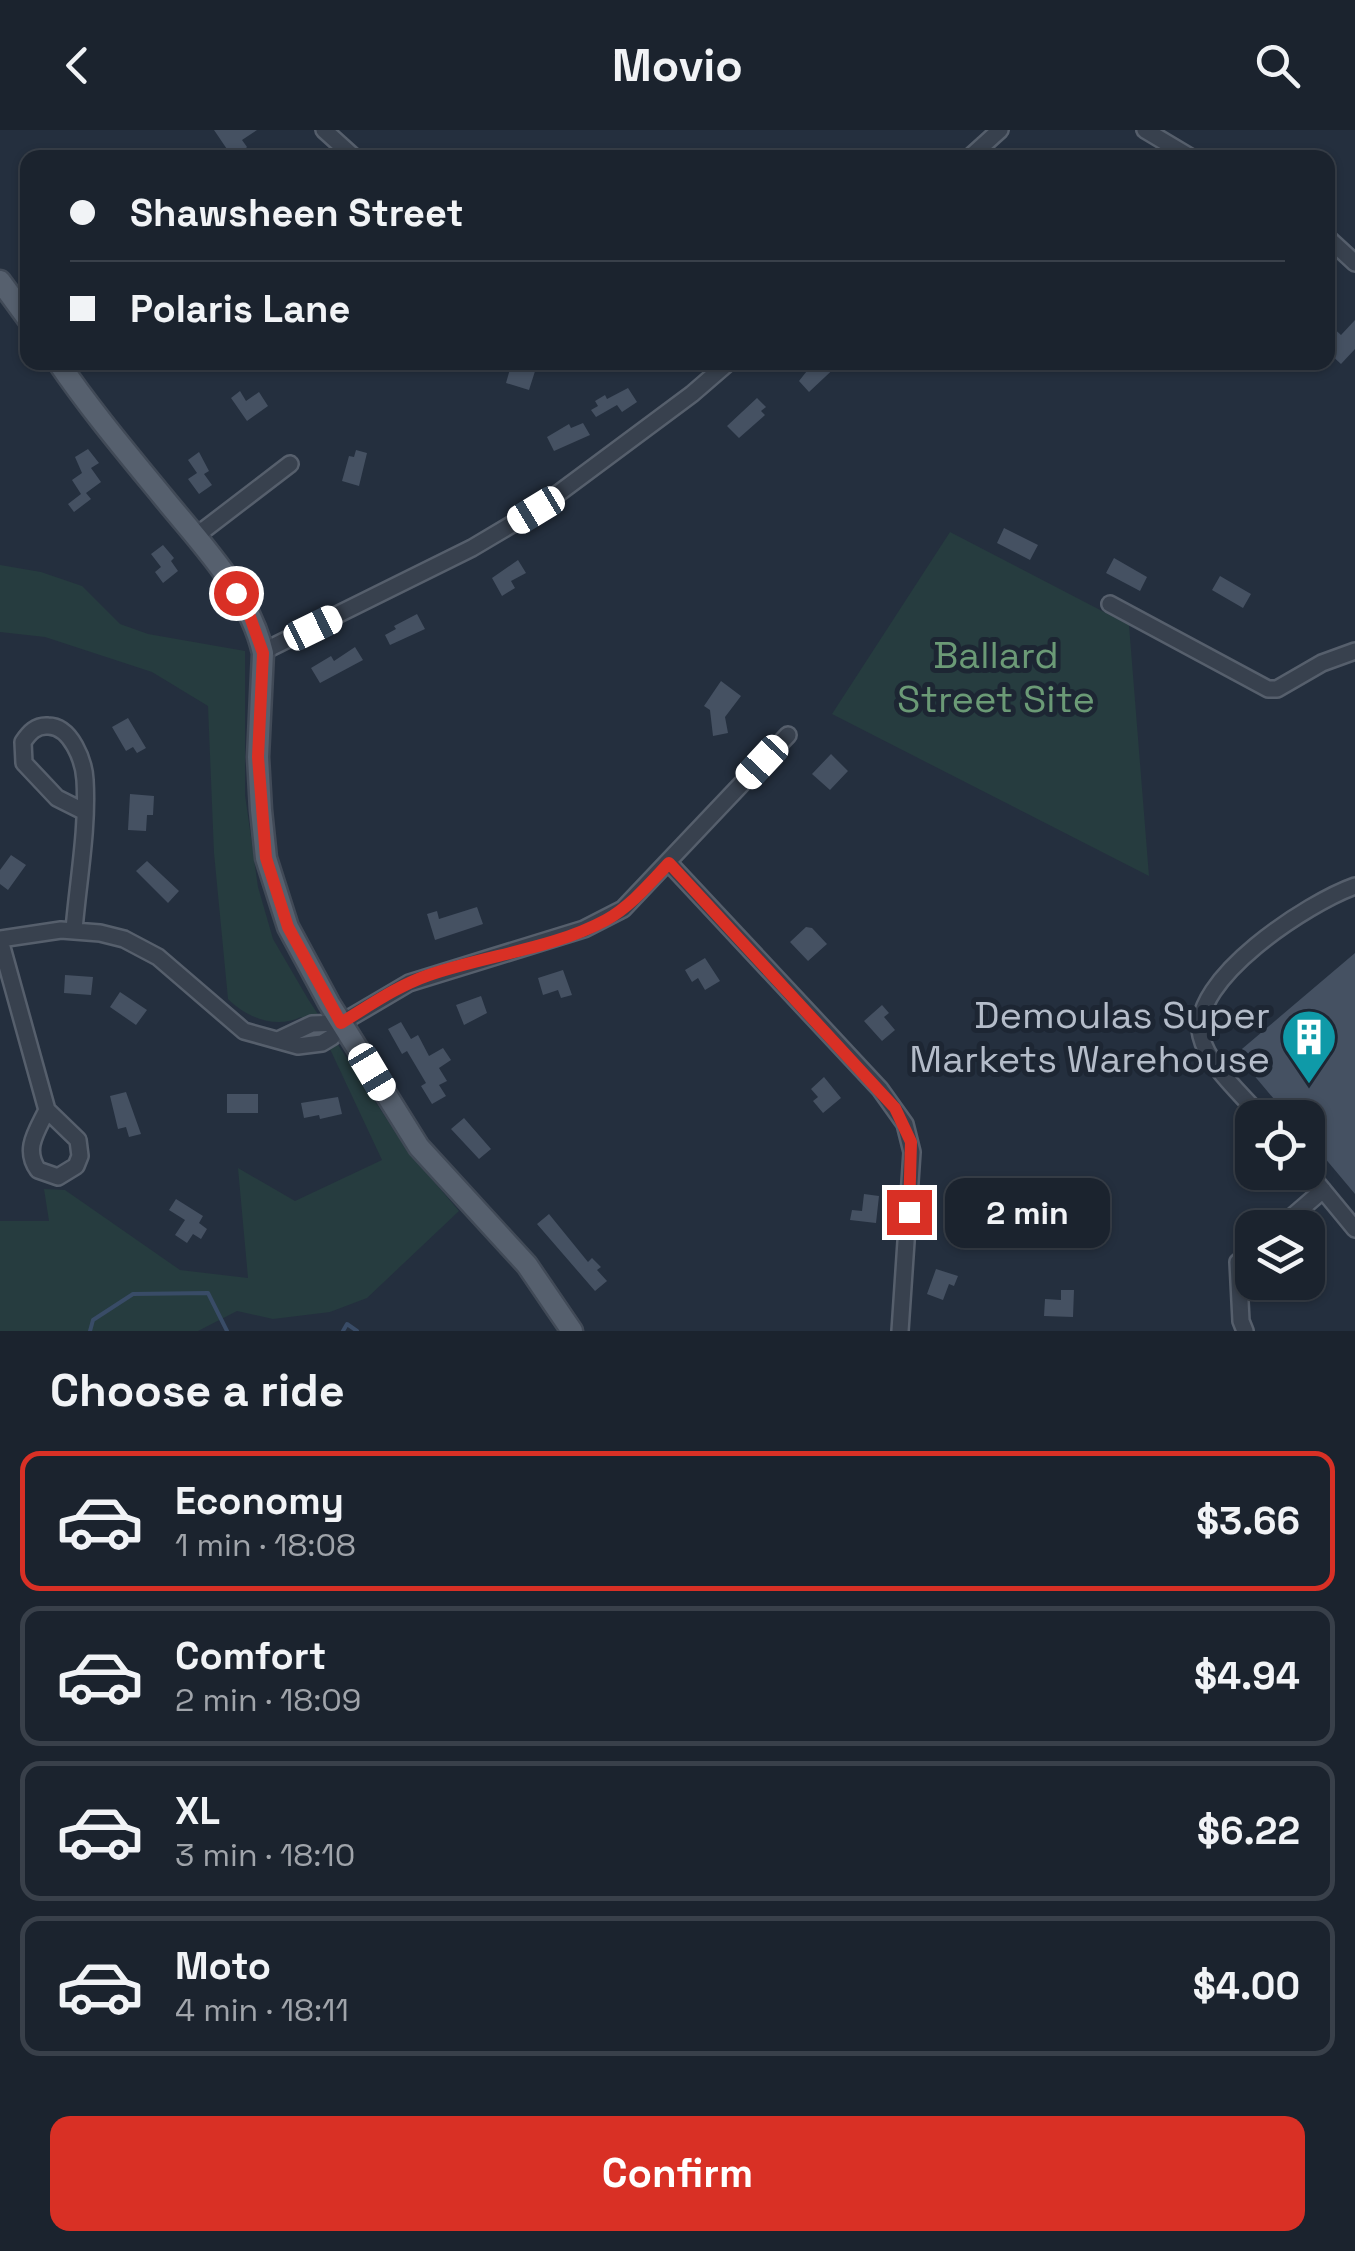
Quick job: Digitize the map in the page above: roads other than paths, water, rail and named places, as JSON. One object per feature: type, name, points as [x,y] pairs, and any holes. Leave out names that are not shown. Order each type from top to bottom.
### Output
[{"type":"main road","points":[[0,280],[20,308]]},
{"type":"main road","points":[[64,370],[103,425],[214,558],[249,614],[262,652],[258,757],[266,858],[288,927],[341,1023],[419,1147],[527,1265],[572,1331]]},
{"type":"street","points":[[324,130],[346,150]]},
{"type":"street","points":[[978,150],[1000,130]]},
{"type":"street","points":[[1145,130],[1179,150]]},
{"type":"street","points":[[1335,245],[1355,264]]},
{"type":"street","points":[[262,652],[472,548],[536,510],[720,370]]},
{"type":"street","points":[[196,536],[290,464]]},
{"type":"street","points":[[1110,604],[1268,689],[1276,689],[1355,650]]},
{"type":"street","points":[[74,930],[83,811],[85,779],[75,748],[58,728],[32,730],[22,747],[24,762],[57,798],[83,811]]},
{"type":"street","points":[[47,1110],[0,940],[74,930],[112,936],[147,950],[244,1032],[298,1046],[322,1043],[335,1035],[341,1023],[398,988],[431,974],[565,936],[623,909],[788,734]]},
{"type":"street","points":[[669,863],[880,1089],[905,1124],[912,1161],[900,1331]]},
{"type":"street","points":[[1248,1100],[1204,1046],[1200,1022],[1204,1002],[1269,936],[1306,909],[1355,886]]},
{"type":"street","points":[[1300,1210],[1323,1190],[1355,1228]]},
{"type":"street","points":[[1239,1300],[1240,1321],[1245,1331]]},
{"type":"waterway","points":[[90,1331],[93,1320],[133,1294],[208,1293],[227,1331]]},
{"type":"waterway","points":[[343,1331],[347,1324],[357,1331]]},
{"type":"place","name":"Demoulas Super Markets Warehouse","points":[[1309,1086]]},
{"type":"park label","name":"Ballard Street Site","points":[[996,677]]}]
